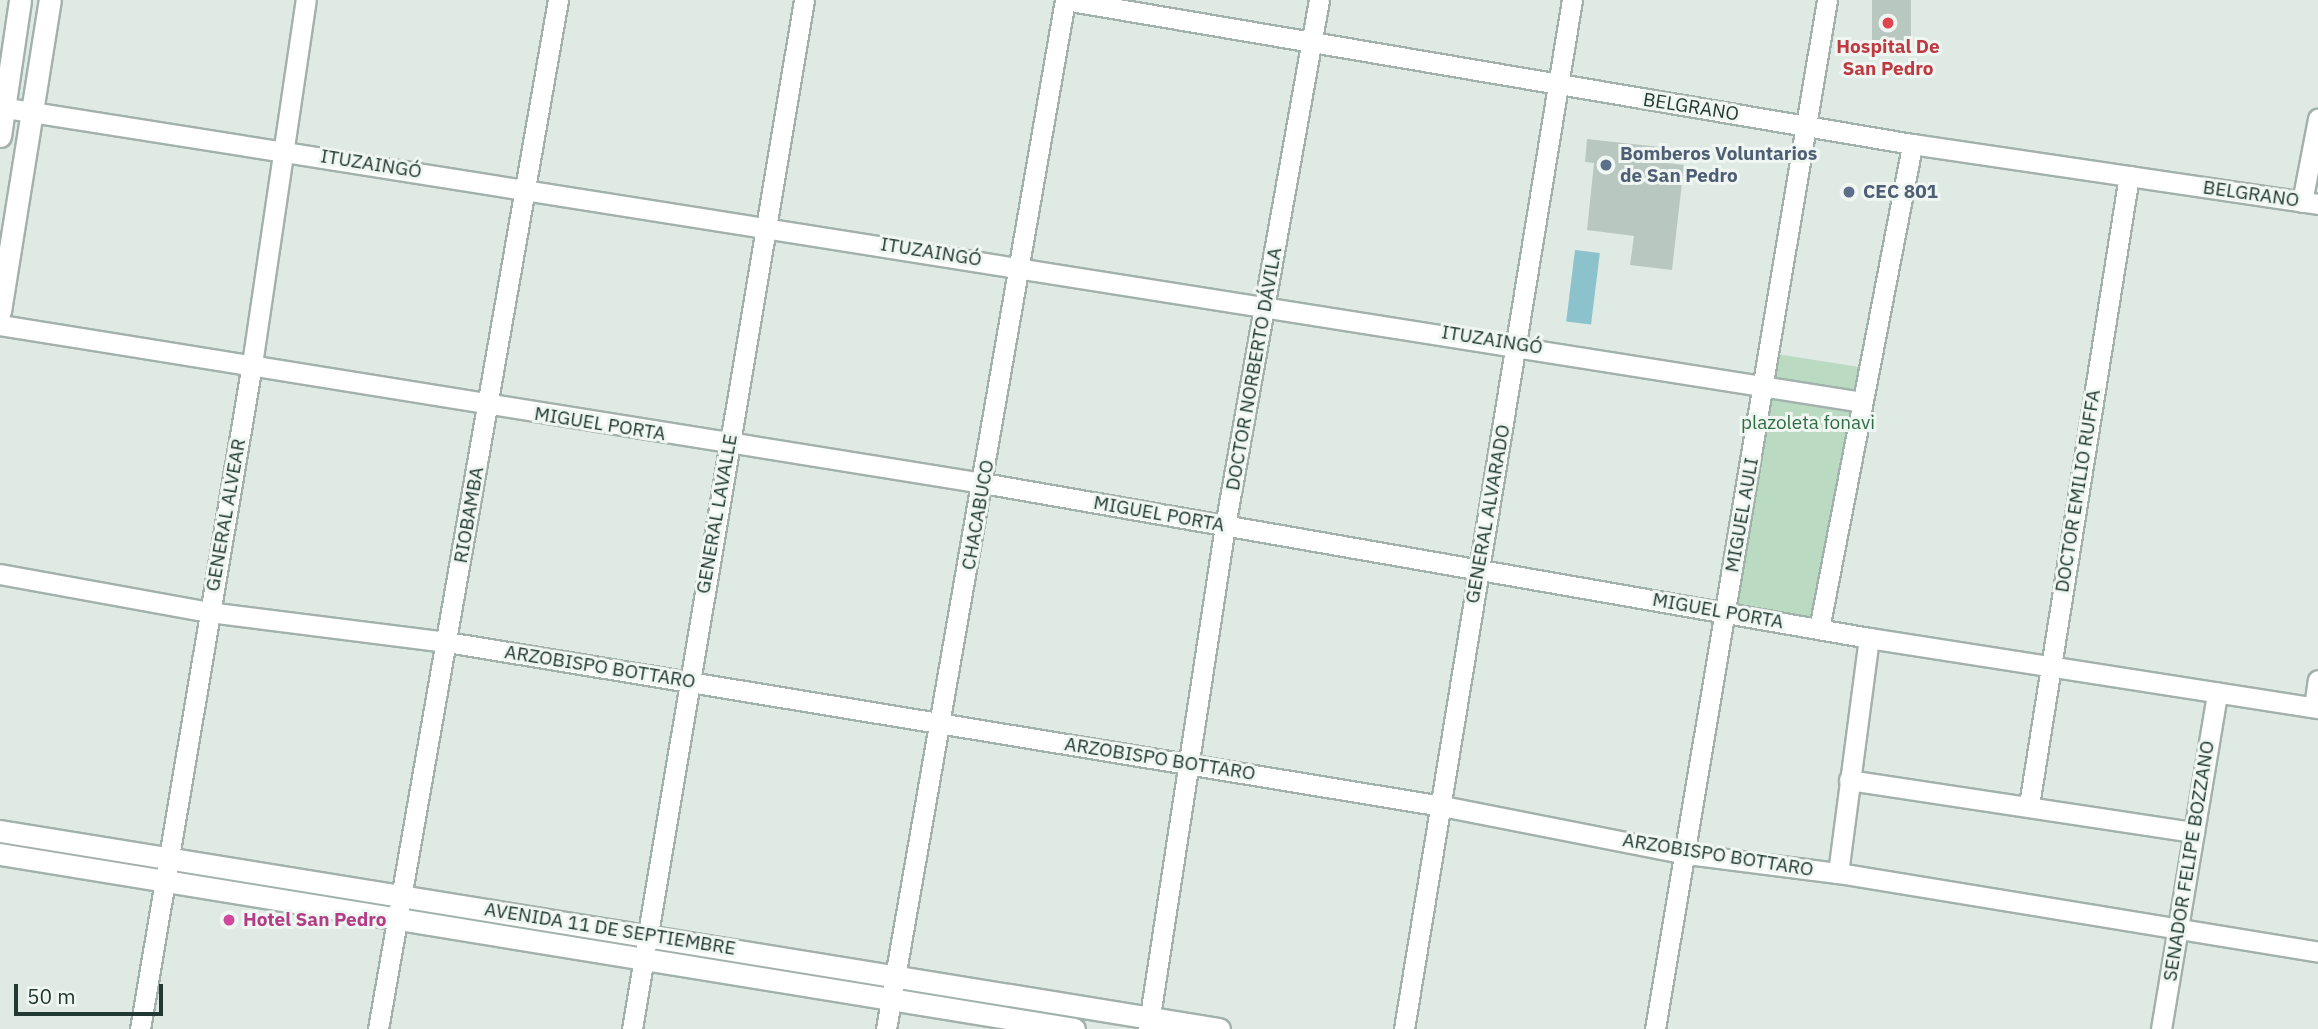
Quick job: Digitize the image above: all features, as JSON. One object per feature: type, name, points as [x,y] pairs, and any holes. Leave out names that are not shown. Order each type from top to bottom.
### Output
[{"type":"main road","points":[[0,136],[2,107],[20,0]]},
{"type":"main road","points":[[0,311],[50,0]]},
{"type":"main road","name":"AVENIDA 11 DE SEPTIEMBRE","points":[[0,831],[895,976],[1149,1023],[1219,1029]]},
{"type":"main road","name":"AVENIDA 11 DE SEPTIEMBRE","points":[[0,854],[1074,1029]]},
{"type":"street","name":"GENERAL ALVEAR","points":[[140,1029],[252,364],[306,0]]},
{"type":"street","name":"RIOBAMBA","points":[[378,1029],[558,0]]},
{"type":"street","name":"GENERAL LAVALLE","points":[[632,1029],[804,0]]},
{"type":"street","name":"BELGRANO","points":[[1065,0],[1912,144],[2310,203]]},
{"type":"street","name":"CHACABUCO","points":[[886,1029],[1022,267],[1065,0]]},
{"type":"street","name":"DOCTOR NORBERTO DÁVILA","points":[[1149,1023],[1225,526],[1319,0]]},
{"type":"street","name":"GENERAL ALVARADO","points":[[1404,1029],[1572,0]]},
{"type":"street","name":"MIGUEL AULI","points":[[1655,1029],[1687,854],[1724,613],[1766,384],[1827,0]]},
{"type":"street","name":"ITUZAINGÓ","points":[[2,107],[1517,344],[1862,402]]},
{"type":"street","points":[[2310,203],[2318,119]]},
{"type":"street","points":[[1818,629],[1912,144]]},
{"type":"street","name":"DOCTOR EMILIO RUFFA","points":[[2029,806],[2129,176]]},
{"type":"street","name":"MIGUEL PORTA","points":[[0,325],[252,364],[729,445],[983,483],[1225,526],[1478,566],[1869,638],[2316,707]]},
{"type":"street","name":"ARZOBISPO BOTTARO","points":[[0,574],[209,612],[447,642],[1189,764],[1441,806],[1687,854],[1838,873],[2318,952]]},
{"type":"street","points":[[1838,873],[1869,638]]},
{"type":"street","points":[[2316,707],[2318,680]]},
{"type":"street","name":"SENADOR FELIPE BOZZANO","points":[[2161,1029],[2217,693]]},
{"type":"street","points":[[1849,780],[2194,832]]},
{"type":"green space","name":"plazoleta fonavi","points":[[1777,354],[1861,367],[1820,628],[1736,615]]},
{"type":"water","points":[[1575,250],[1600,253],[1591,325],[1566,321]]},
{"type":"building","name":"Hospital De San Pedro","points":[[1872,0],[1911,0],[1911,46],[1872,46]]},
{"type":"building","points":[[1587,139],[1660,147],[1658,162],[1684,165],[1672,270],[1630,265],[1634,236],[1587,230],[1594,163],[1585,162]]},
{"type":"place","name":"Hospital De San Pedro","points":[[1888,23]]},
{"type":"place","name":"Bomberos Voluntarios de San Pedro","points":[[1606,165]]},
{"type":"place","name":"CEC 801","points":[[1849,192]]},
{"type":"place","name":"Hotel San Pedro","points":[[229,920]]}]
